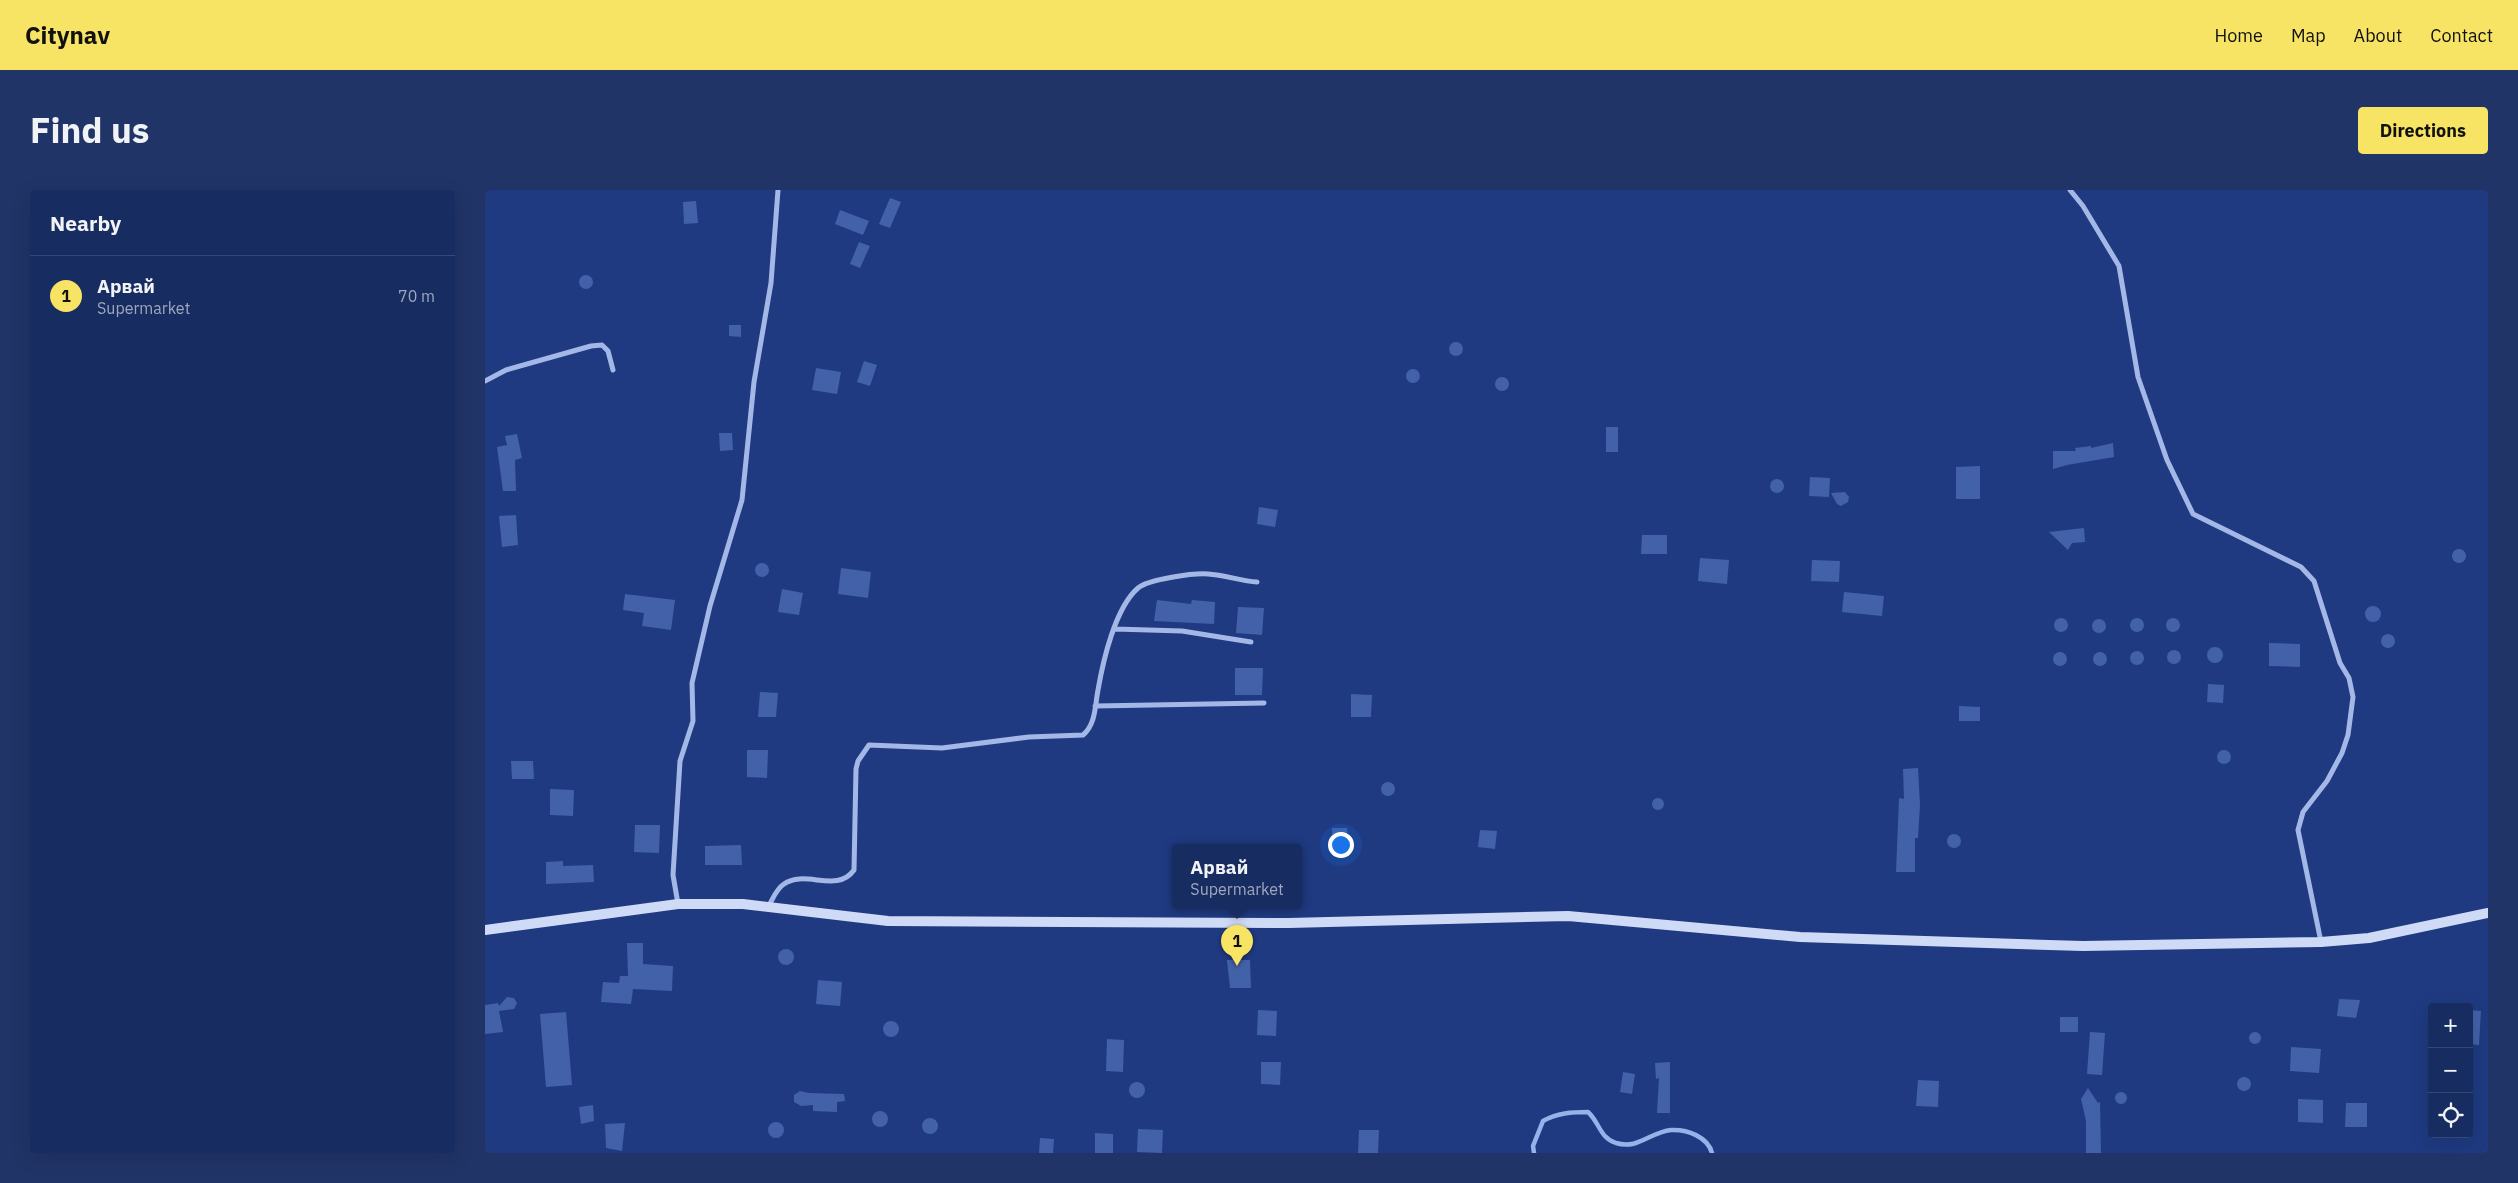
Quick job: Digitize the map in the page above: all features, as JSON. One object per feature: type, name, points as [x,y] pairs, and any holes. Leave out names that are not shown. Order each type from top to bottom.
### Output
[{"type":"main road","points":[[485,930],[678,904],[743,904],[888,921],[1289,923],[1568,916],[1810,937],[2083,946],[2321,942],[2369,938],[2488,913]]},
{"type":"street","points":[[678,904],[673,875],[680,761],[693,721],[692,683],[711,606],[741,500],[754,382],[771,283],[778,190]]},
{"type":"street","points":[[2070,190],[2083,206],[2119,266],[2138,377],[2167,460],[2193,514],[2301,567],[2314,581],[2341,663],[2349,678],[2353,697],[2348,735],[2342,753],[2327,781],[2303,812],[2298,830],[2321,942]]},
{"type":"street","points":[[485,381],[506,370],[591,346],[602,345],[608,351],[613,370]]},
{"type":"street","points":[[768,907],[779,888],[785,882],[794,880],[841,881],[850,876],[854,870],[856,769],[858,761],[869,745],[942,748],[1029,737],[1083,736],[1092,726],[1103,664],[1123,607],[1139,588],[1151,582],[1208,574],[1257,582]]},
{"type":"street","points":[[1115,629],[1183,631],[1251,642]]},
{"type":"street","points":[[1095,706],[1264,703]]},
{"type":"building","points":[[890,198],[901,202],[890,228],[879,224]]},
{"type":"building","points":[[696,201],[698,223],[684,224],[683,202]]},
{"type":"building","points":[[840,210],[869,221],[863,235],[835,224]]},
{"type":"building","points":[[859,242],[870,246],[860,268],[850,264]]},
{"type":"building","points":[[586,275],[591,277],[593,282],[591,287],[586,289],[581,287],[579,282],[581,277]]},
{"type":"building","points":[[729,325],[741,325],[741,337],[729,336]]},
{"type":"building","points":[[1453,342],[1459,342],[1463,349],[1459,356],[1453,356],[1449,352],[1449,346]]},
{"type":"building","points":[[864,361],[877,365],[870,386],[857,382]]},
{"type":"building","points":[[816,368],[841,372],[837,394],[812,390]]},
{"type":"building","points":[[1410,369],[1416,369],[1420,376],[1416,383],[1410,383],[1406,379],[1406,373]]},
{"type":"building","points":[[1499,377],[1505,377],[1509,384],[1505,391],[1499,391],[1495,387],[1495,381]]},
{"type":"building","points":[[1606,427],[1618,427],[1618,452],[1606,452]]},
{"type":"building","points":[[719,433],[732,433],[733,450],[720,451]]},
{"type":"building","points":[[517,434],[522,458],[515,460],[516,491],[503,491],[497,447],[507,445],[505,436]]},
{"type":"building","points":[[2113,443],[2114,457],[2053,469],[2053,451],[2076,451],[2075,448],[2091,446],[2091,448]]},
{"type":"building","points":[[1980,466],[1980,499],[1956,499],[1956,467]]},
{"type":"building","points":[[1810,477],[1830,478],[1829,497],[1809,496]]},
{"type":"building","points":[[1774,479],[1780,479],[1784,486],[1780,493],[1774,493],[1770,489],[1770,483]]},
{"type":"building","points":[[1845,492],[1849,497],[1848,502],[1841,506],[1837,504],[1831,493]]},
{"type":"building","points":[[1259,507],[1278,510],[1275,527],[1257,524]]},
{"type":"building","points":[[516,515],[518,545],[502,547],[499,516]]},
{"type":"building","points":[[2084,528],[2085,542],[2072,543],[2068,550],[2049,532]]},
{"type":"building","points":[[1642,535],[1667,535],[1667,554],[1641,554]]},
{"type":"building","points":[[2456,549],[2462,549],[2466,556],[2462,563],[2456,563],[2452,559],[2452,553]]},
{"type":"building","points":[[1700,558],[1729,560],[1727,584],[1698,581]]},
{"type":"building","points":[[1812,560],[1840,561],[1839,582],[1811,581]]},
{"type":"building","points":[[762,563],[767,565],[769,570],[767,575],[762,577],[757,575],[755,570],[757,565]]},
{"type":"building","points":[[841,568],[871,572],[868,598],[838,594]]},
{"type":"building","points":[[782,589],[803,593],[799,615],[778,612]]},
{"type":"building","points":[[1844,592],[1884,596],[1882,616],[1842,612]]},
{"type":"building","points":[[625,594],[675,600],[671,630],[642,626],[644,613],[623,610]]},
{"type":"building","points":[[1157,600],[1191,604],[1192,600],[1215,602],[1214,624],[1154,621]]},
{"type":"building","points":[[2373,606],[2379,608],[2381,614],[2379,620],[2373,622],[2367,620],[2365,614],[2367,608]]},
{"type":"building","points":[[1238,607],[1264,608],[1262,635],[1236,633]]},
{"type":"building","points":[[2058,618],[2064,618],[2068,625],[2064,632],[2058,632],[2054,628],[2054,622]]},
{"type":"building","points":[[2134,618],[2140,618],[2144,625],[2140,632],[2134,632],[2130,628],[2130,622]]},
{"type":"building","points":[[2170,618],[2176,618],[2180,625],[2176,632],[2170,632],[2166,628],[2166,622]]},
{"type":"building","points":[[2096,619],[2102,619],[2106,626],[2102,633],[2096,633],[2092,629],[2092,623]]},
{"type":"building","points":[[2385,634],[2391,634],[2395,641],[2391,648],[2385,648],[2381,644],[2381,638]]},
{"type":"building","points":[[2269,643],[2300,644],[2300,667],[2269,666]]},
{"type":"building","points":[[2212,647],[2218,647],[2223,652],[2221,661],[2212,663],[2207,658],[2207,652]]},
{"type":"building","points":[[2171,650],[2177,650],[2181,657],[2177,664],[2171,664],[2167,660],[2167,654]]},
{"type":"building","points":[[2134,651],[2140,651],[2144,658],[2140,665],[2134,665],[2130,661],[2130,655]]},
{"type":"building","points":[[2057,652],[2063,652],[2067,659],[2063,666],[2057,666],[2053,662],[2053,656]]},
{"type":"building","points":[[2097,652],[2103,652],[2107,659],[2103,666],[2097,666],[2093,662],[2093,656]]},
{"type":"building","points":[[1235,668],[1263,668],[1262,695],[1235,695]]},
{"type":"building","points":[[2208,684],[2224,685],[2223,703],[2207,702]]},
{"type":"building","points":[[760,692],[778,693],[776,717],[758,717]]},
{"type":"building","points":[[1351,694],[1372,695],[1371,717],[1351,717]]},
{"type":"building","points":[[1959,706],[1980,707],[1980,721],[1959,721]]},
{"type":"building","points":[[747,750],[768,750],[767,778],[747,777]]},
{"type":"building","points":[[2221,750],[2227,750],[2231,757],[2227,764],[2221,764],[2217,760],[2217,754]]},
{"type":"building","points":[[511,761],[533,761],[534,779],[512,779]]},
{"type":"building","points":[[1918,768],[1920,805],[1918,838],[1915,838],[1915,872],[1896,872],[1899,798],[1904,799],[1903,769]]},
{"type":"building","points":[[1388,782],[1393,784],[1395,789],[1393,794],[1388,796],[1383,794],[1381,789],[1383,784]]},
{"type":"building","points":[[550,789],[574,790],[573,816],[550,815]]},
{"type":"building","points":[[1656,798],[1660,798],[1664,804],[1660,810],[1656,810],[1652,806],[1652,802]]},
{"type":"building","points":[[635,825],[660,825],[659,853],[634,852]]},
{"type":"building","points":[[1332,828],[1347,828],[1349,856],[1333,856]]},
{"type":"building","points":[[1480,830],[1497,831],[1495,849],[1478,847]]},
{"type":"building","points":[[1951,834],[1957,834],[1961,841],[1957,848],[1951,848],[1947,844],[1947,838]]},
{"type":"building","points":[[741,845],[742,865],[705,865],[705,846]]},
{"type":"building","points":[[563,861],[563,866],[593,865],[594,882],[546,884],[546,862]]},
{"type":"building","points":[[627,943],[643,943],[643,964],[673,966],[672,991],[633,989],[631,1004],[601,1002],[603,982],[619,983],[620,976],[628,976]]},
{"type":"building","points":[[786,949],[792,951],[794,957],[792,963],[786,965],[780,963],[778,957],[780,951]]},
{"type":"building","points":[[1227,960],[1250,960],[1251,988],[1230,988]]},
{"type":"building","points":[[818,980],[842,982],[840,1006],[816,1004]]},
{"type":"building","points":[[507,997],[514,998],[517,1003],[514,1009],[499,1011],[503,1032],[485,1034],[485,1005],[498,1003],[499,1006]]},
{"type":"building","points":[[2339,999],[2360,1000],[2356,1018],[2337,1016]]},
{"type":"building","points":[[1258,1010],[1277,1011],[1276,1036],[1257,1035]]},
{"type":"building","points":[[2473,1010],[2481,1011],[2479,1045],[2473,1044]]},
{"type":"building","points":[[566,1012],[572,1085],[546,1087],[540,1014]]},
{"type":"building","points":[[2060,1017],[2078,1017],[2078,1032],[2060,1032]]},
{"type":"building","points":[[891,1021],[897,1023],[899,1029],[897,1035],[891,1037],[885,1035],[883,1029],[885,1023]]},
{"type":"building","points":[[2090,1032],[2105,1033],[2102,1075],[2087,1074]]},
{"type":"building","points":[[2253,1032],[2257,1032],[2261,1038],[2257,1044],[2253,1044],[2249,1040],[2249,1036]]},
{"type":"building","points":[[1107,1039],[1124,1040],[1123,1072],[1106,1071]]},
{"type":"building","points":[[2291,1047],[2321,1049],[2319,1073],[2290,1071]]},
{"type":"building","points":[[1261,1062],[1281,1062],[1280,1085],[1261,1084]]},
{"type":"building","points":[[1670,1062],[1670,1113],[1657,1113],[1659,1078],[1656,1079],[1655,1063]]},
{"type":"building","points":[[1623,1072],[1635,1074],[1632,1094],[1620,1092]]},
{"type":"building","points":[[2244,1077],[2249,1079],[2251,1084],[2249,1089],[2244,1091],[2239,1089],[2237,1084],[2239,1079]]},
{"type":"building","points":[[1918,1080],[1939,1081],[1938,1107],[1916,1106]]},
{"type":"building","points":[[1137,1082],[1143,1084],[1145,1090],[1143,1096],[1137,1098],[1131,1096],[1129,1090],[1131,1084]]},
{"type":"building","points":[[2088,1088],[2098,1103],[2100,1102],[2101,1153],[2086,1153],[2086,1121],[2081,1099]]},
{"type":"building","points":[[800,1091],[844,1094],[845,1101],[837,1102],[837,1112],[813,1111],[813,1105],[801,1106],[794,1102],[794,1095]]},
{"type":"building","points":[[2123,1092],[2126,1093],[2126,1103],[2119,1104],[2116,1103],[2115,1096],[2116,1093]]},
{"type":"building","points":[[2298,1099],[2323,1100],[2323,1123],[2298,1122]]},
{"type":"building","points":[[2346,1103],[2367,1103],[2367,1127],[2345,1127]]},
{"type":"building","points":[[593,1105],[594,1121],[581,1124],[579,1107]]},
{"type":"building","points":[[880,1111],[886,1113],[888,1119],[886,1125],[880,1127],[874,1125],[872,1119],[874,1113]]},
{"type":"building","points":[[930,1118],[936,1120],[938,1126],[936,1132],[930,1134],[924,1132],[922,1126],[924,1120]]},
{"type":"building","points":[[776,1122],[782,1124],[784,1130],[782,1136],[776,1138],[770,1136],[768,1130],[770,1124]]},
{"type":"building","points":[[625,1123],[622,1151],[606,1148],[605,1124]]},
{"type":"building","points":[[1138,1129],[1163,1130],[1162,1153],[1137,1152]]},
{"type":"building","points":[[1359,1130],[1379,1130],[1378,1153],[1358,1153]]},
{"type":"building","points":[[1095,1133],[1113,1134],[1113,1153],[1095,1153]]},
{"type":"building","points":[[1040,1138],[1054,1139],[1053,1153],[1039,1153]]},
{"type":"waterway","points":[[1534,1153],[1533,1146],[1543,1121],[1554,1116],[1576,1112],[1588,1112],[1606,1137],[1616,1143],[1631,1144],[1664,1131],[1677,1130],[1701,1138],[1710,1147],[1712,1153]]},
{"type":"place","name":"Арвай","points":[[1237,966]]}]
